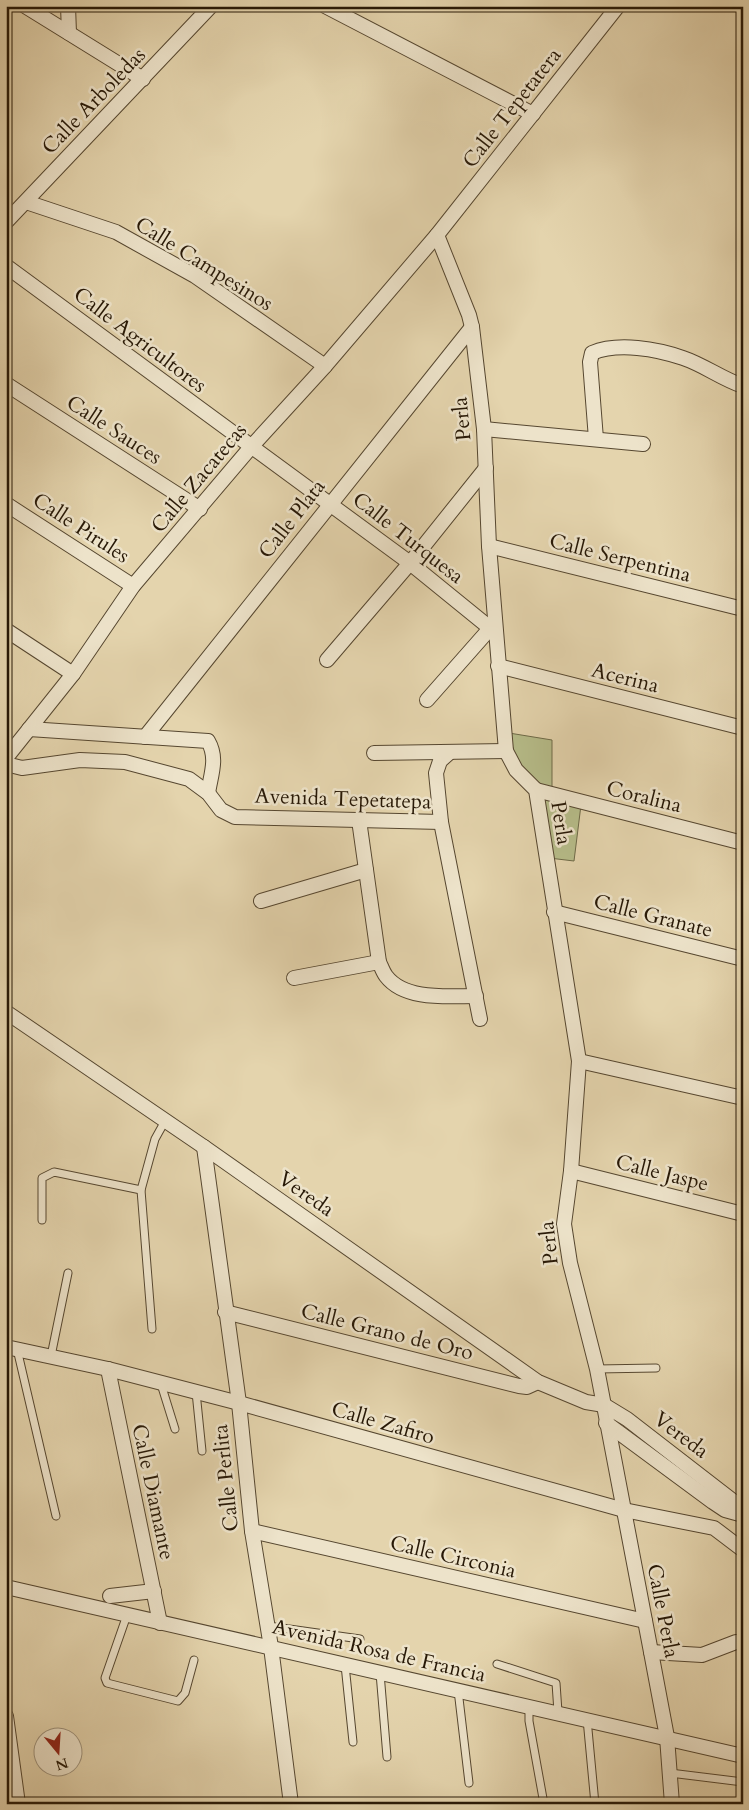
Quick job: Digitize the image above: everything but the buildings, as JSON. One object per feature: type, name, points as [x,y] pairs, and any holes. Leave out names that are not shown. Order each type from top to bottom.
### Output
[{"type":"street","points":[[25,6],[143,79]]},
{"type":"street","points":[[68,6],[70,33]]},
{"type":"street","name":"Calle Arboledas","points":[[6,222],[212,6]]},
{"type":"street","points":[[325,6],[533,114]]},
{"type":"street","name":"Calle Tepetatera","points":[[437,235],[615,7]]},
{"type":"street","name":"Calle Campesinos","points":[[26,202],[116,232],[195,276],[325,366]]},
{"type":"street","name":"Perla","points":[[437,235],[472,327],[484,429],[492,626],[498,666],[506,751],[516,770],[536,790],[554,912],[580,1061],[571,1171],[564,1224],[570,1263],[597,1369],[608,1426]]},
{"type":"street","name":"Calle Zacatecas","points":[[6,758],[73,674],[133,586],[251,447],[325,366],[437,235]]},
{"type":"street","name":"Calle Agricultores","points":[[6,266],[251,447]]},
{"type":"street","name":"Calle Plata","points":[[145,737],[472,327]]},
{"type":"street","points":[[596,439],[590,362],[592,353],[602,349],[645,348],[684,358],[732,383],[743,386]]},
{"type":"street","name":"Calle Sauces","points":[[6,384],[200,509]]},
{"type":"street","points":[[484,429],[643,444]]},
{"type":"street","name":"Calle Turquesa","points":[[251,447],[410,563],[492,626]]},
{"type":"street","points":[[326,660],[410,563],[486,468]]},
{"type":"street","name":"Calle Pirules","points":[[6,504],[133,586]]},
{"type":"street","name":"Calle Serpentina","points":[[489,546],[743,609]]},
{"type":"street","points":[[427,700],[492,626]]},
{"type":"street","points":[[6,630],[73,674]]},
{"type":"street","name":"Acerina","points":[[498,666],[743,728]]},
{"type":"street","points":[[29,729],[208,741],[214,750],[208,793]]},
{"type":"street","points":[[374,753],[506,751]]},
{"type":"street","name":"Avenida Tepetatepa","points":[[6,764],[22,768],[80,760],[124,762],[189,779],[208,793],[221,810],[236,817],[441,822],[436,773],[440,761],[450,752]]},
{"type":"street","name":"Coralina","points":[[536,790],[743,843]]},
{"type":"street","points":[[359,820],[379,962],[386,976],[400,988],[429,997],[476,996]]},
{"type":"street","points":[[441,822],[480,1019]]},
{"type":"street","points":[[261,901],[366,870]]},
{"type":"street","name":"Calle Granate","points":[[554,912],[743,959]]},
{"type":"street","points":[[294,978],[379,962]]},
{"type":"street","name":"Vereda","points":[[6,1012],[204,1147],[538,1382],[586,1402],[604,1405],[627,1419],[742,1515]]},
{"type":"street","points":[[580,1061],[743,1098]]},
{"type":"street","name":"Calle Perlita","points":[[204,1147],[225,1312],[239,1403],[252,1531],[268,1626],[291,1804]]},
{"type":"street","name":"Calle Jaspe","points":[[571,1171],[743,1214]]},
{"type":"street","name":"Calle Grano de Oro","points":[[225,1312],[519,1386],[527,1387],[538,1382]]},
{"type":"street","name":"Calle Zafiro","points":[[12,1348],[108,1369],[239,1403],[624,1510],[714,1528],[743,1550]]},
{"type":"street","name":"Calle Diamante","points":[[108,1369],[160,1623]]},
{"type":"street","name":"Vereda","points":[[586,1402],[608,1426],[729,1505]]},
{"type":"street","name":"Calle Perla","points":[[608,1426],[666,1737],[672,1804]]},
{"type":"street","points":[[714,1528],[729,1505]]},
{"type":"street","name":"Calle Circonia","points":[[252,1531],[645,1621]]},
{"type":"street","name":"Avenida Rosa de Francia","points":[[6,1587],[558,1712],[743,1756]]},
{"type":"street","points":[[110,1596],[154,1591]]},
{"type":"street","points":[[651,1652],[702,1655],[736,1642]]},
{"type":"street","points":[[6,1716],[18,1804]]},
{"type":"lane","points":[[152,1330],[140,1190],[155,1138],[165,1121]]},
{"type":"lane","points":[[42,1220],[42,1178],[54,1172],[140,1190]]},
{"type":"lane","points":[[51,1356],[68,1273]]},
{"type":"lane","points":[[12,1348],[56,1516]]},
{"type":"lane","points":[[597,1369],[656,1368]]},
{"type":"lane","points":[[161,1383],[175,1429]]},
{"type":"lane","points":[[196,1392],[202,1451]]},
{"type":"lane","points":[[127,1615],[105,1678],[107,1683],[178,1701],[185,1693],[194,1660]]},
{"type":"lane","points":[[268,1626],[360,1639]]},
{"type":"lane","points":[[345,1664],[353,1742]]},
{"type":"lane","points":[[497,1664],[556,1683],[558,1712]]},
{"type":"lane","points":[[380,1672],[387,1757]]},
{"type":"lane","points":[[458,1690],[469,1783]]},
{"type":"lane","points":[[529,1706],[529,1721],[544,1804]]},
{"type":"lane","points":[[587,1719],[594,1804]]},
{"type":"lane","points":[[670,1773],[743,1782]]},
{"type":"green space","points":[[509,733],[552,740],[552,791],[536,786],[518,768]]},
{"type":"green space","points":[[539,794],[581,805],[574,861],[549,858]]}]
